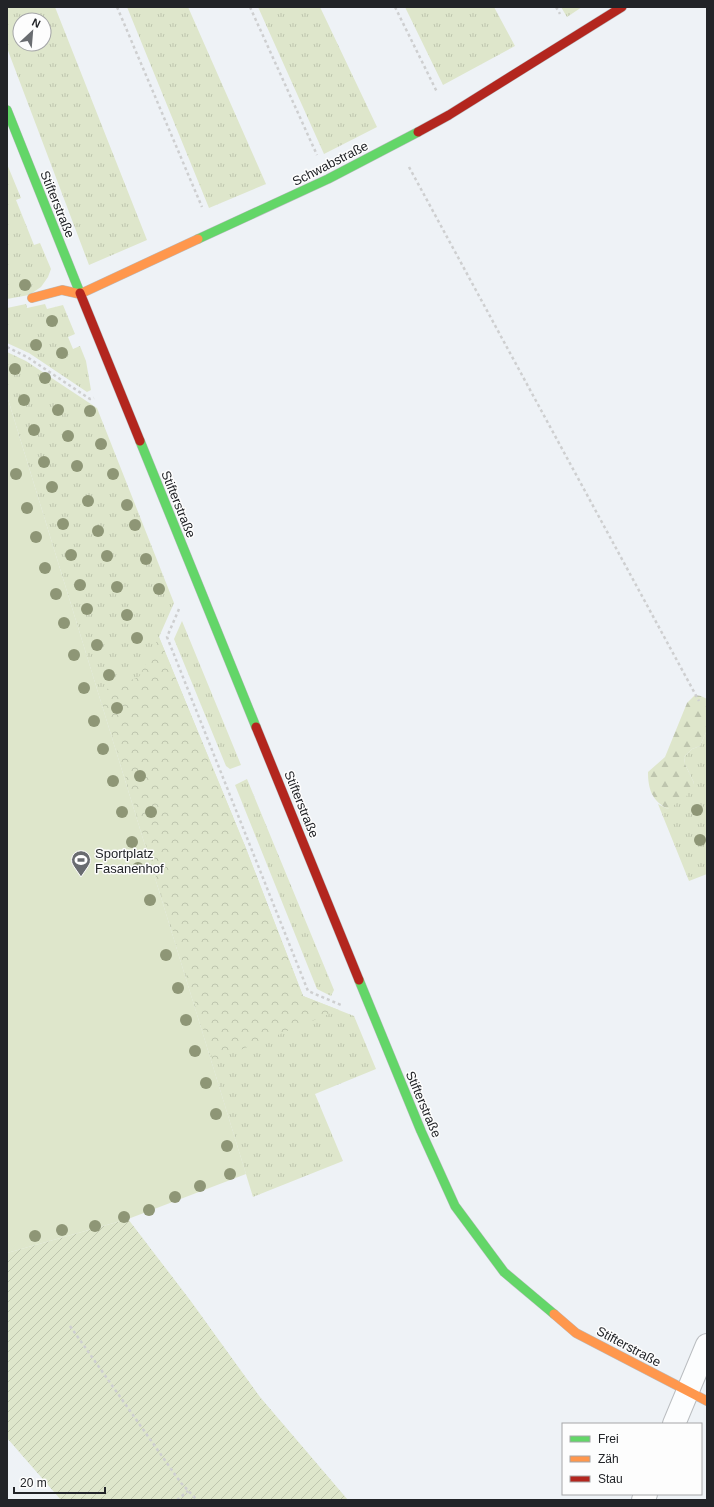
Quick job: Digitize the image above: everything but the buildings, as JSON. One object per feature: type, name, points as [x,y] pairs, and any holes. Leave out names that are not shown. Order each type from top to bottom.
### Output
[{"type":"street","name":"Schwabstraße","points":[[80,294],[328,179],[449,115],[622,7]]},
{"type":"street","name":"Stifterstraße","points":[[7,110],[80,294],[421,1131],[455,1206],[504,1272],[576,1333],[707,1401]]},
{"type":"street","points":[[32,298],[62,290],[80,294]]},
{"type":"street","points":[[674,1423],[707,1345]]},
{"type":"path","points":[[116,7],[214,233]]},
{"type":"path","points":[[250,7],[328,179]]},
{"type":"path","points":[[395,7],[449,115]]},
{"type":"path","points":[[396,143],[698,701]]},
{"type":"path","points":[[7,348],[27,357],[90,399],[98,398]]},
{"type":"path","points":[[180,607],[167,637],[308,991],[344,1007]]},
{"type":"path","points":[[70,1326],[188,1491],[197,1500]]},
{"type":"path","points":[[177,1500],[188,1491]]},
{"type":"green space","points":[[7,7],[55,7],[147,240],[89,265],[7,48]]},
{"type":"green space","points":[[127,7],[188,7],[266,184],[209,208]]},
{"type":"green space","points":[[258,7],[320,7],[377,127],[324,154]]},
{"type":"green space","points":[[405,7],[494,7],[515,46],[443,85]]},
{"type":"green space","points":[[561,7],[582,7],[567,17]]},
{"type":"green space","points":[[7,164],[21,198],[16,200],[34,245],[40,243],[51,269],[48,277],[41,287],[29,295],[7,299]]},
{"type":"green space","points":[[26,304],[27,308],[45,304],[47,309],[63,305],[75,334],[68,337],[73,349],[80,346],[86,361],[91,390],[87,392],[29,353],[7,343],[7,308]]},
{"type":"green space","points":[[7,352],[26,361],[97,408],[174,603],[159,637],[245,846],[303,996],[354,1016],[376,1069],[315,1094],[343,1161],[253,1197],[7,396]]},
{"type":"green space","name":"Sportplatz Fasanenhof","points":[[7,396],[246,1174],[128,1219],[7,1253]]},
{"type":"green space","points":[[182,621],[241,765],[230,769],[226,766],[174,639]]},
{"type":"green space","points":[[159,637],[245,846],[303,996],[339,1010],[213,1061],[99,692],[139,677]]},
{"type":"green space","points":[[695,695],[707,699],[707,730],[700,746],[692,749],[684,757],[685,764],[694,783],[686,797],[668,809],[658,802],[652,794],[648,772],[665,757],[687,703]]},
{"type":"green space","points":[[707,730],[707,874],[689,881],[658,804],[668,809],[694,783],[685,764],[684,757],[692,749],[700,746]]},
{"type":"green space","points":[[247,779],[334,990],[331,996],[317,989],[235,785]]},
{"type":"green space","points":[[128,1219],[190,1300],[260,1397],[348,1500],[61,1500],[7,1438],[7,1253]]},
{"type":"traffic: fast","points":[[7,110],[80,293]]},
{"type":"traffic: fast","points":[[198,239],[328,179],[418,132]]},
{"type":"traffic: fast","points":[[140,441],[256,727]]},
{"type":"traffic: fast","points":[[359,980],[421,1131],[455,1206],[504,1272],[554,1314]]},
{"type":"traffic: slow","points":[[32,298],[62,290],[80,294],[198,239]]},
{"type":"traffic: slow","points":[[554,1314],[576,1333],[707,1401]]},
{"type":"traffic: jam","points":[[418,132],[449,115],[622,7]]},
{"type":"traffic: jam","points":[[80,293],[140,441]]},
{"type":"traffic: jam","points":[[256,727],[359,980]]},
{"type":"place","name":"Sportplatz Fasanenhof","points":[[81,877]]}]
